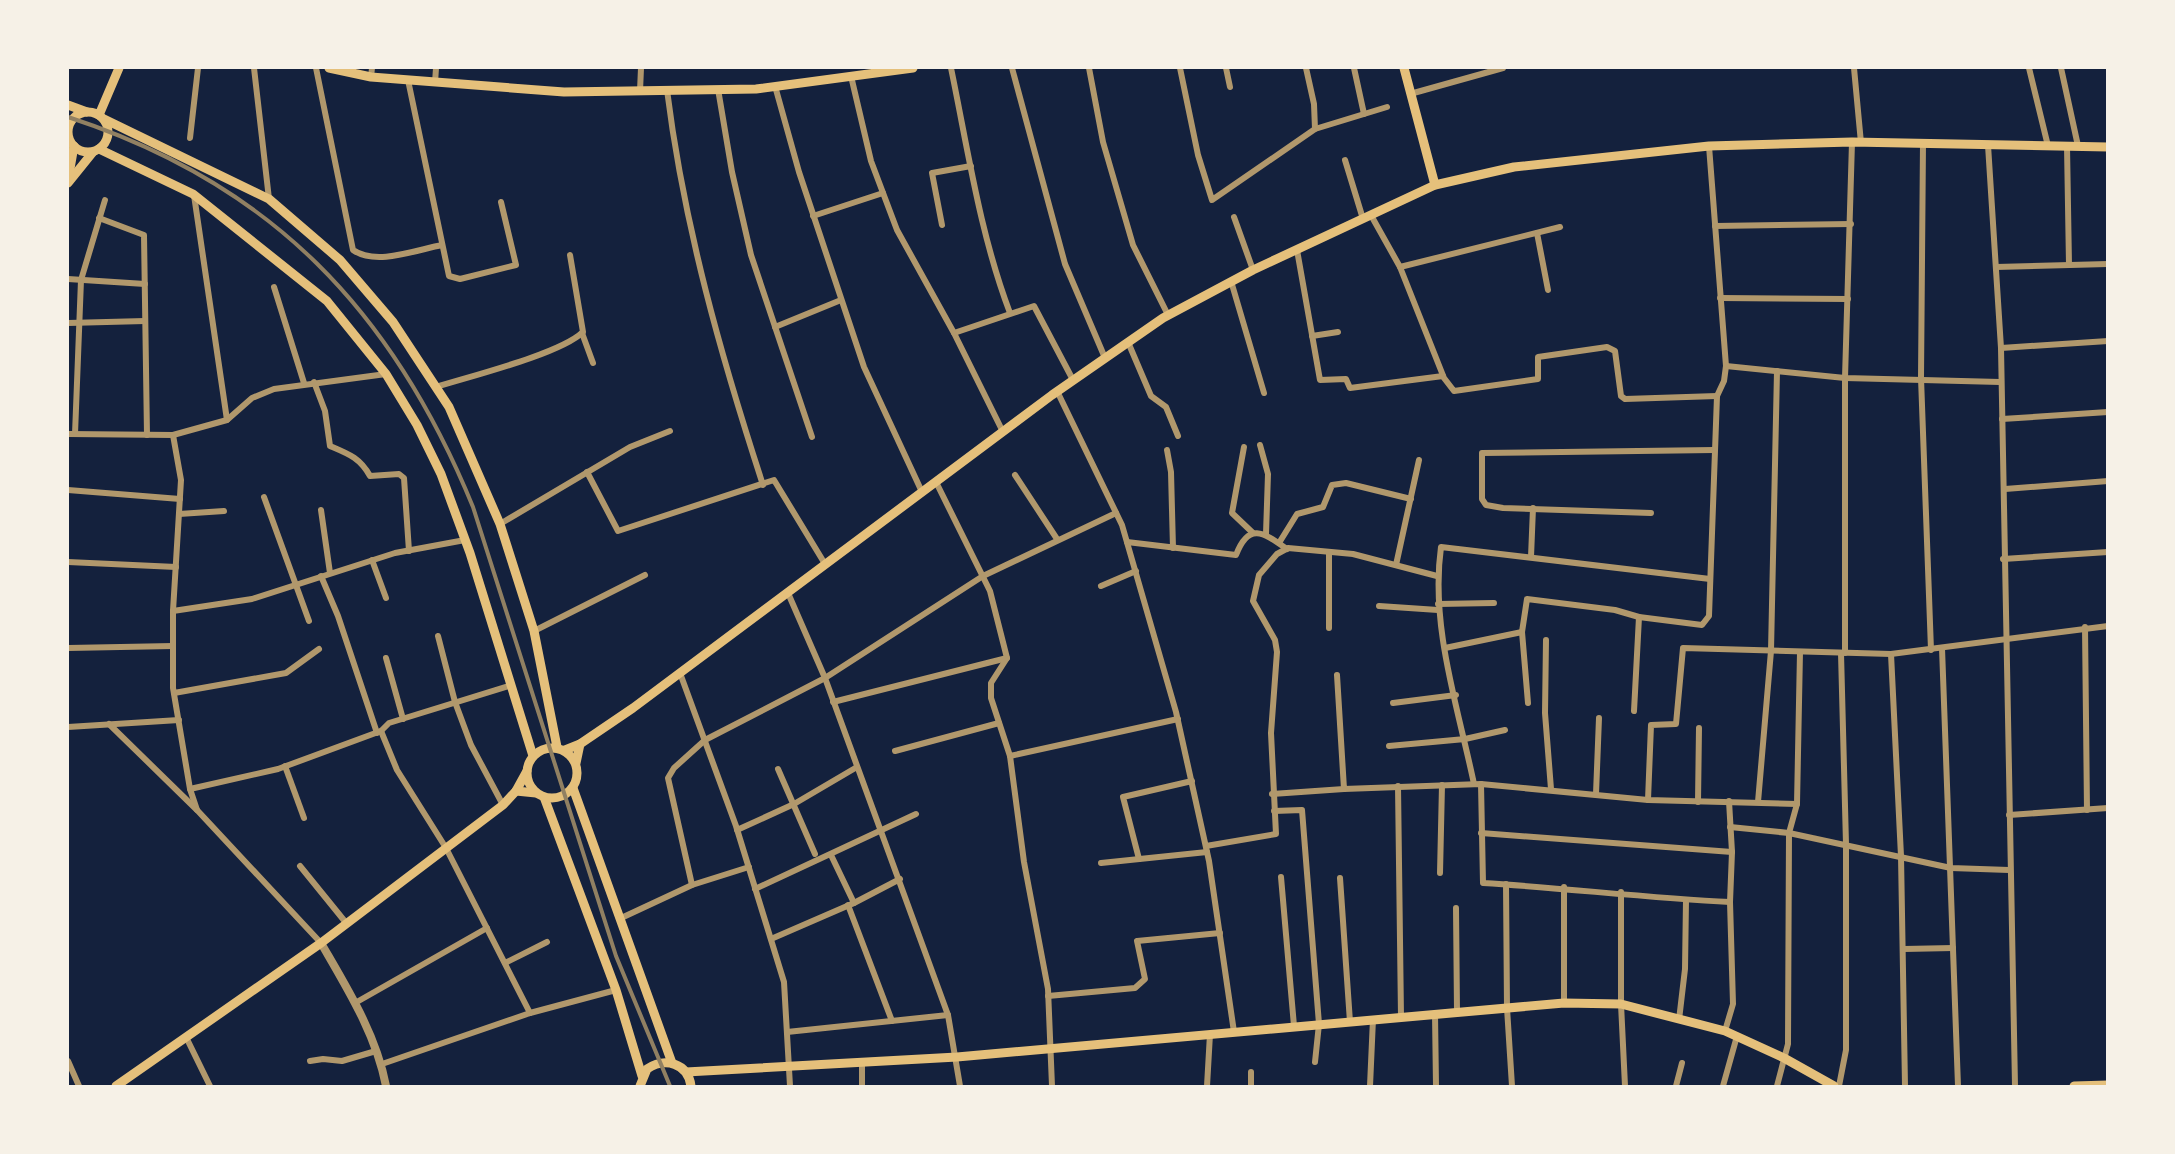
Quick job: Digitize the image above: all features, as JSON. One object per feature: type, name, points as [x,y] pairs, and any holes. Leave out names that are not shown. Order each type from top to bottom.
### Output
[{"type":"main road","points":[[68,182],[96,151],[105,145],[109,132],[102,117],[119,68]]},
{"type":"main road","points":[[328,68],[371,72],[435,83],[564,92],[775,86],[851,76],[875,70],[913,68]]},
{"type":"main road","points":[[1404,68],[1409,94],[1435,185]]},
{"type":"main road","points":[[68,105],[102,117],[269,200],[340,260],[393,322],[449,407],[500,524],[534,631],[561,749],[576,763]]},
{"type":"main road","points":[[87,112],[75,117],[68,135],[74,146],[80,150],[96,151],[194,194],[327,301],[386,374],[417,425],[441,474],[465,540],[533,756]]},
{"type":"main road","points":[[116,1086],[321,943],[503,805],[516,791],[533,756],[540,750],[561,749],[580,744],[680,673],[1057,391],[1168,315],[1253,270],[1435,185],[1514,167],[1709,146],[1923,143],[2108,147]]},
{"type":"main road","points":[[68,182],[74,146]]},
{"type":"main road","points":[[580,744],[576,763],[578,772],[573,788],[672,1063]]},
{"type":"main road","points":[[527,771],[531,787],[540,795],[616,990],[642,1076],[640,1086]]},
{"type":"main road","points":[[516,791],[560,797],[573,788]]},
{"type":"main road","points":[[686,1072],[1050,1050],[1564,1003],[1621,1004],[1679,1021],[1725,1031],[1784,1058],[1823,1083],[1834,1086]]},
{"type":"main road","points":[[642,1076],[655,1064],[672,1063],[686,1072],[692,1086]]},
{"type":"main road","points":[[2074,1086],[2108,1085]]},
{"type":"street","points":[[190,138],[198,68]]},
{"type":"street","points":[[255,68],[269,200]]},
{"type":"street","points":[[316,68],[353,250],[361,255],[381,256],[442,245]]},
{"type":"street","points":[[435,83],[436,68]]},
{"type":"street","points":[[640,91],[641,68]]},
{"type":"street","points":[[951,68],[997,278],[1010,313]]},
{"type":"street","points":[[1012,68],[1065,264],[1105,358]]},
{"type":"street","points":[[1089,68],[1103,142],[1133,245],[1168,315]]},
{"type":"street","points":[[1180,68],[1198,155],[1212,200],[1315,129],[1387,106]]},
{"type":"street","points":[[1226,68],[1230,87]]},
{"type":"street","points":[[1306,68],[1314,104],[1315,129]]},
{"type":"street","points":[[1354,68],[1364,114]]},
{"type":"street","points":[[1409,94],[1503,68]]},
{"type":"street","points":[[1839,1086],[1846,1050],[1843,653],[1845,378],[1851,224],[1857,143],[1854,68]]},
{"type":"street","points":[[2029,68],[2048,146]]},
{"type":"street","points":[[2061,68],[2078,146]]},
{"type":"street","points":[[851,76],[871,161],[897,230],[954,333],[1003,432]]},
{"type":"street","points":[[408,80],[449,276],[460,279],[516,265],[501,202]]},
{"type":"street","points":[[775,86],[813,216],[864,367],[922,492]]},
{"type":"street","points":[[718,89],[732,172],[751,255],[812,436]]},
{"type":"street","points":[[667,90],[676,164],[693,243],[763,485]]},
{"type":"street","points":[[1923,143],[1922,378],[1931,650]]},
{"type":"street","points":[[1988,145],[2001,348],[2000,382],[2005,489],[2003,560],[2014,1086]]},
{"type":"street","points":[[1528,703],[1522,632],[1527,599],[1615,610],[1639,617],[1702,625],[1709,616],[1717,396],[1724,381],[1726,366],[1709,146]]},
{"type":"street","points":[[2067,146],[2069,265]]},
{"type":"street","points":[[1346,160],[1368,218],[1400,267],[1443,376],[1454,391],[1538,379],[1538,357],[1607,347],[1615,351],[1621,396],[1625,399],[1717,396]]},
{"type":"street","points":[[942,225],[932,173],[971,166]]},
{"type":"street","points":[[813,216],[883,193]]},
{"type":"street","points":[[194,194],[227,420]]},
{"type":"street","points":[[105,200],[81,280],[71,434],[173,435],[227,420],[252,398],[274,389],[304,383],[386,374]]},
{"type":"street","points":[[1234,217],[1253,270]]},
{"type":"street","points":[[99,218],[144,235],[147,435]]},
{"type":"street","points":[[1715,226],[1851,224]]},
{"type":"street","points":[[1400,267],[1560,227]]},
{"type":"street","points":[[1537,233],[1548,290]]},
{"type":"street","points":[[1297,250],[1320,380],[1346,379],[1350,388],[1443,376]]},
{"type":"street","points":[[570,255],[582,333],[593,363]]},
{"type":"street","points":[[1996,267],[2108,264]]},
{"type":"street","points":[[68,279],[145,284]]},
{"type":"street","points":[[1231,281],[1264,393]]},
{"type":"street","points":[[274,287],[304,383]]},
{"type":"street","points":[[1720,298],[1848,299]]},
{"type":"street","points":[[775,327],[841,300]]},
{"type":"street","points":[[954,333],[1034,306],[1073,380]]},
{"type":"street","points":[[68,323],[145,321]]},
{"type":"street","points":[[1312,336],[1338,332]]},
{"type":"street","points":[[436,387],[547,351],[582,333]]},
{"type":"street","points":[[2001,348],[2108,341]]},
{"type":"street","points":[[1128,342],[1151,396],[1166,407],[1178,436]]},
{"type":"street","points":[[1726,366],[1845,378],[1922,378],[2000,382]]},
{"type":"street","points":[[1758,802],[1771,651],[1777,371]]},
{"type":"street","points":[[314,382],[324,411],[330,447],[354,456],[364,465],[369,476],[389,474],[404,478],[409,551]]},
{"type":"street","points":[[1057,391],[1116,513],[1127,542],[1178,719],[1207,849],[1234,1032]]},
{"type":"street","points":[[2002,419],[2108,412]]},
{"type":"street","points":[[500,524],[630,447],[670,431]]},
{"type":"street","points":[[173,435],[181,480],[173,611],[174,693],[190,789],[196,810]]},
{"type":"street","points":[[1260,445],[1268,474],[1266,534]]},
{"type":"street","points":[[1244,447],[1232,513],[1253,533],[1266,534],[1287,549]]},
{"type":"street","points":[[1167,450],[1171,472],[1173,548]]},
{"type":"street","points":[[1651,513],[1503,508],[1486,505],[1482,499],[1482,453],[1714,450]]},
{"type":"street","points":[[1396,565],[1419,460]]},
{"type":"street","points":[[587,472],[618,531],[774,480],[825,564]]},
{"type":"street","points":[[1015,475],[1057,539]]},
{"type":"street","points":[[2005,489],[2108,481]]},
{"type":"street","points":[[936,482],[990,591],[1007,658],[992,683],[991,698],[1010,756],[1024,862],[1048,996],[1052,1086]]},
{"type":"street","points":[[1279,543],[1298,514],[1323,507],[1332,485],[1346,483],[1411,499]]},
{"type":"street","points":[[68,490],[180,499]]},
{"type":"street","points":[[264,497],[298,584],[309,621]]},
{"type":"street","points":[[1531,557],[1533,508]]},
{"type":"street","points":[[321,510],[330,573]]},
{"type":"street","points":[[179,514],[224,511]]},
{"type":"street","points":[[692,885],[668,778],[705,740],[825,678],[983,576],[1116,513]]},
{"type":"street","points":[[1127,542],[1236,555],[1241,543],[1253,533]]},
{"type":"street","points":[[173,611],[252,599],[372,560],[465,540]]},
{"type":"street","points":[[1710,579],[1441,547],[1437,576],[1438,607],[1444,648],[1478,784],[1483,883],[1564,887],[1686,900],[1730,902]]},
{"type":"street","points":[[1101,863],[1207,849],[1276,834],[1272,794],[1271,733],[1277,652],[1275,640],[1253,601],[1260,575],[1277,554],[1287,549],[1353,554],[1437,576]]},
{"type":"street","points":[[1329,552],[1329,628]]},
{"type":"street","points":[[2003,560],[2108,552]]},
{"type":"street","points":[[372,560],[386,598]]},
{"type":"street","points":[[68,562],[176,567]]},
{"type":"street","points":[[1101,586],[1136,572]]},
{"type":"street","points":[[534,631],[645,574]]},
{"type":"street","points":[[321,576],[338,615],[379,732],[397,770],[446,848],[530,1013]]},
{"type":"street","points":[[788,593],[825,678],[948,1015],[957,1057],[960,1086]]},
{"type":"street","points":[[1379,606],[1438,607],[1494,603]]},
{"type":"street","points":[[1634,711],[1639,617]]},
{"type":"street","points":[[1648,800],[1651,725],[1676,724],[1683,648],[1737,650],[1749,648],[1771,651],[1891,654],[2085,627],[2108,626]]},
{"type":"street","points":[[2085,627],[2087,810]]},
{"type":"street","points":[[1444,648],[1522,632]]},
{"type":"street","points":[[438,636],[455,702],[471,745],[503,805]]},
{"type":"street","points":[[1546,640],[1545,713],[1551,789]]},
{"type":"street","points":[[68,648],[173,646]]},
{"type":"street","points":[[1942,648],[1958,1086]]},
{"type":"street","points":[[174,693],[286,673],[320,649]]},
{"type":"street","points":[[1777,1086],[1788,1044],[1789,833],[1797,804],[1800,652]]},
{"type":"street","points":[[1891,654],[1901,856],[1905,1086]]},
{"type":"street","points":[[386,658],[403,718]]},
{"type":"street","points":[[833,702],[1007,658]]},
{"type":"street","points":[[680,673],[737,830],[784,982],[790,1086]]},
{"type":"street","points":[[1337,675],[1344,789]]},
{"type":"street","points":[[190,789],[285,766],[379,732],[389,723],[403,718],[512,685]]},
{"type":"street","points":[[1393,703],[1456,695]]},
{"type":"street","points":[[1596,794],[1599,718]]},
{"type":"street","points":[[1010,756],[1178,719]]},
{"type":"street","points":[[68,727],[179,720]]},
{"type":"street","points":[[895,751],[999,723]]},
{"type":"street","points":[[109,724],[196,810],[321,943],[355,1003],[382,1064],[386,1086]]},
{"type":"street","points":[[1698,802],[1699,728]]},
{"type":"street","points":[[1389,746],[1465,739],[1505,730]]},
{"type":"street","points":[[285,766],[304,818]]},
{"type":"street","points":[[737,830],[794,804],[857,767]]},
{"type":"street","points":[[778,769],[815,854]]},
{"type":"street","points":[[1139,859],[1123,797],[1192,781]]},
{"type":"street","points":[[1440,873],[1442,784]]},
{"type":"street","points":[[1272,794],[1398,786],[1478,784],[1551,789],[1648,800],[1797,804]]},
{"type":"street","points":[[1398,786],[1401,1017]]},
{"type":"street","points":[[1725,1031],[1733,1004],[1730,902],[1732,852],[1729,801]]},
{"type":"street","points":[[2009,815],[2108,808]]},
{"type":"street","points":[[1274,811],[1302,810],[1319,1024],[1315,1062]]},
{"type":"street","points":[[755,889],[916,814]]},
{"type":"street","points":[[1730,827],[1789,833],[1951,868],[2009,870]]},
{"type":"street","points":[[1481,833],[1732,852]]},
{"type":"street","points":[[831,855],[851,904],[892,1021]]},
{"type":"street","points":[[300,866],[347,924]]},
{"type":"street","points":[[620,919],[692,885],[748,867]]},
{"type":"street","points":[[1281,877],[1294,1026]]},
{"type":"street","points":[[1340,878],[1350,1022]]},
{"type":"street","points":[[771,939],[851,904],[900,879]]},
{"type":"street","points":[[1506,884],[1507,1008],[1512,1086]]},
{"type":"street","points":[[1564,887],[1564,1003]]},
{"type":"street","points":[[1621,892],[1621,1004],[1625,1086]]},
{"type":"street","points":[[1679,1021],[1685,969],[1686,900]]},
{"type":"street","points":[[1456,908],[1457,1011]]},
{"type":"street","points":[[355,1003],[487,928]]},
{"type":"street","points":[[1048,996],[1135,988],[1145,979],[1137,941],[1220,933]]},
{"type":"street","points":[[505,963],[547,942]]},
{"type":"street","points":[[1904,949],[1953,948]]},
{"type":"street","points":[[382,1064],[530,1013],[616,990]]},
{"type":"street","points":[[1435,1014],[1436,1086]]},
{"type":"street","points":[[787,1032],[948,1015]]},
{"type":"street","points":[[1370,1086],[1373,1019]]},
{"type":"street","points":[[1207,1086],[1210,1034]]},
{"type":"street","points":[[1723,1086],[1737,1036]]},
{"type":"street","points":[[186,1037],[210,1086]]},
{"type":"street","points":[[310,1061],[323,1059],[342,1061],[376,1051]]},
{"type":"street","points":[[68,1061],[71,1076],[79,1086]]},
{"type":"street","points":[[862,1062],[862,1086]]},
{"type":"street","points":[[1676,1086],[1682,1063]]},
{"type":"street","points":[[1251,1072],[1251,1086]]},
{"type":"railway","points":[[68,117],[140,145],[206,178],[264,218],[317,263],[363,315],[405,373],[441,437],[473,507],[616,956],[670,1086]]}]
